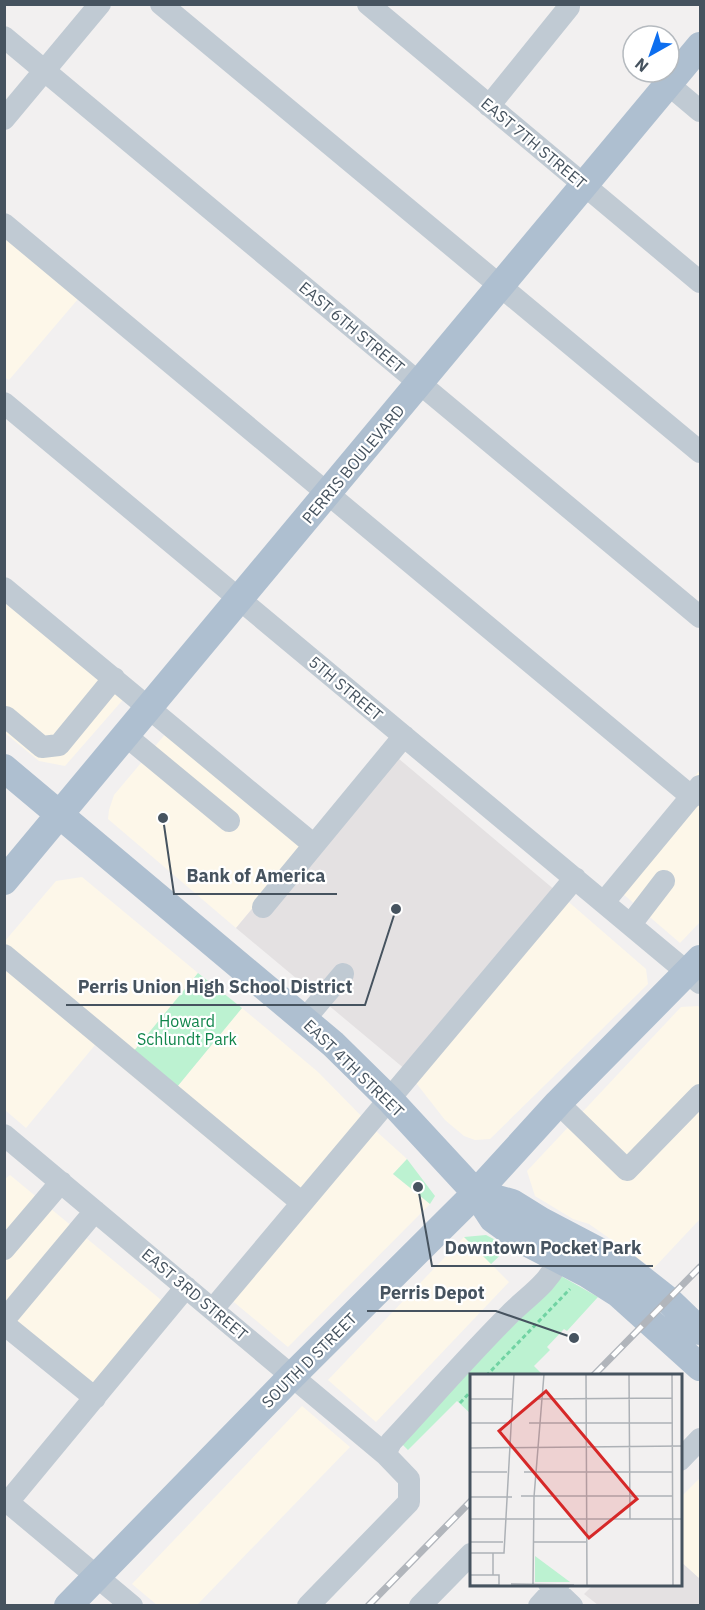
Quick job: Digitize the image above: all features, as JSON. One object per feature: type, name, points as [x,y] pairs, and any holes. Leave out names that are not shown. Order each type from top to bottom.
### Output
[{"type":"main road","name":"PERRIS BOULEVARD","points":[[681,69],[700,46]]},
{"type":"main road","name":"PERRIS BOULEVARD","points":[[4,881],[668,84]]},
{"type":"main road","name":"EAST 4TH STREET","points":[[4,768],[333,1044],[390,1100],[476,1192],[493,1219],[522,1240],[586,1273],[619,1294],[700,1367]]},
{"type":"main road","name":"SOUTH D STREET","points":[[68,1605],[476,1192],[558,1103],[696,971]]},
{"type":"main road","points":[[476,1192],[512,1203],[621,1263],[668,1300],[700,1331]]},
{"type":"street","points":[[4,119],[100,4]]},
{"type":"street","points":[[161,4],[700,452]]},
{"type":"street","name":"EAST 7TH STREET","points":[[368,4],[700,282]]},
{"type":"street","points":[[489,106],[569,7]]},
{"type":"street","name":"EAST 6TH STREET","points":[[4,37],[700,617]]},
{"type":"street","points":[[668,84],[700,111]]},
{"type":"street","points":[[4,224],[328,494],[696,791],[604,902]]},
{"type":"street","name":"5TH STREET","points":[[4,403],[630,924],[696,971]]},
{"type":"street","points":[[4,588],[314,845]]},
{"type":"street","points":[[6,717],[42,747],[59,745],[114,678]]},
{"type":"street","points":[[125,735],[229,821]]},
{"type":"street","points":[[263,907],[404,735]]},
{"type":"street","points":[[213,1310],[575,878]]},
{"type":"street","points":[[630,924],[664,881]]},
{"type":"street","points":[[4,955],[302,1203]]},
{"type":"street","points":[[304,1020],[343,974]]},
{"type":"street","points":[[558,1103],[627,1170],[700,1095]]},
{"type":"street","name":"EAST 3RD STREET","points":[[4,1135],[385,1454],[409,1479],[409,1502],[308,1605]]},
{"type":"street","points":[[4,1249],[61,1182]]},
{"type":"street","points":[[95,1210],[8,1311],[95,1398]]},
{"type":"street","points":[[385,1454],[391,1442],[501,1323],[542,1287],[559,1260]]},
{"type":"street","points":[[132,1605],[6,1500],[95,1398],[186,1287]]},
{"type":"street","points":[[681,1459],[700,1439]]},
{"type":"street","points":[[420,1605],[470,1555]]},
{"type":"street","points":[[550,1591],[572,1605]]},
{"type":"path","points":[[488,1374],[575,1283]]},
{"type":"path","points":[[460,1403],[470,1392]]},
{"type":"shaded area","points":[[4,236],[78,299],[9,380],[4,377]]},
{"type":"shaded area","points":[[4,581],[134,687],[65,766],[39,761],[5,733]]},
{"type":"shaded area","points":[[178,719],[315,834],[236,928],[108,819],[114,795]]},
{"type":"shaded area","points":[[386,748],[556,891],[406,1070],[236,928]]},
{"type":"shaded area","points":[[700,770],[700,922],[680,943],[608,881]]},
{"type":"shaded area","points":[[82,877],[198,973],[134,1051],[177,1087],[242,1008],[318,1072],[407,1159],[393,1174],[430,1204],[288,1347],[223,1293],[291,1208],[95,1045],[26,1128],[5,1110],[5,941],[56,881]]},
{"type":"shaded area","points":[[556,891],[646,969],[648,984],[490,1139],[475,1140],[464,1136],[445,1120],[406,1070]]},
{"type":"shaded area","points":[[698,1006],[700,1008],[700,1219],[653,1269],[589,1224],[573,1219],[535,1196],[527,1171],[681,1007]]},
{"type":"shaded area","points":[[10,1175],[166,1304],[90,1386],[5,1314],[4,1180]]},
{"type":"shaded area","points":[[464,1237],[509,1282],[376,1422],[328,1380]]},
{"type":"shaded area","points":[[302,1406],[350,1447],[197,1605],[157,1605],[132,1584]]},
{"type":"shaded area","points":[[700,1478],[700,1579],[681,1562],[681,1497]]},
{"type":"shaded area","points":[[681,1562],[700,1579],[700,1605],[598,1605],[584,1594],[592,1586],[681,1586]]},
{"type":"green space","name":"Howard Schlundt Park","points":[[198,973],[242,1008],[177,1087],[133,1052]]},
{"type":"green space","points":[[407,1159],[435,1196],[430,1204],[393,1174]]},
{"type":"green space","points":[[486,1235],[509,1247],[491,1264],[464,1237]]},
{"type":"green space","points":[[561,1276],[598,1297],[567,1331],[564,1329],[547,1347],[550,1350],[534,1366],[542,1374],[470,1374],[470,1413],[457,1401],[408,1450],[402,1444],[402,1440]]},
{"type":"railway","points":[[595,1374],[700,1267]]},
{"type":"railway","points":[[368,1606],[470,1502]]},
{"type":"place","name":"Bank of America","points":[[163,818]]},
{"type":"place","name":"Perris Union High School District","points":[[396,909]]},
{"type":"place","name":"Downtown Pocket Park","points":[[418,1187]]},
{"type":"place","name":"Perris Depot","points":[[574,1338]]}]
